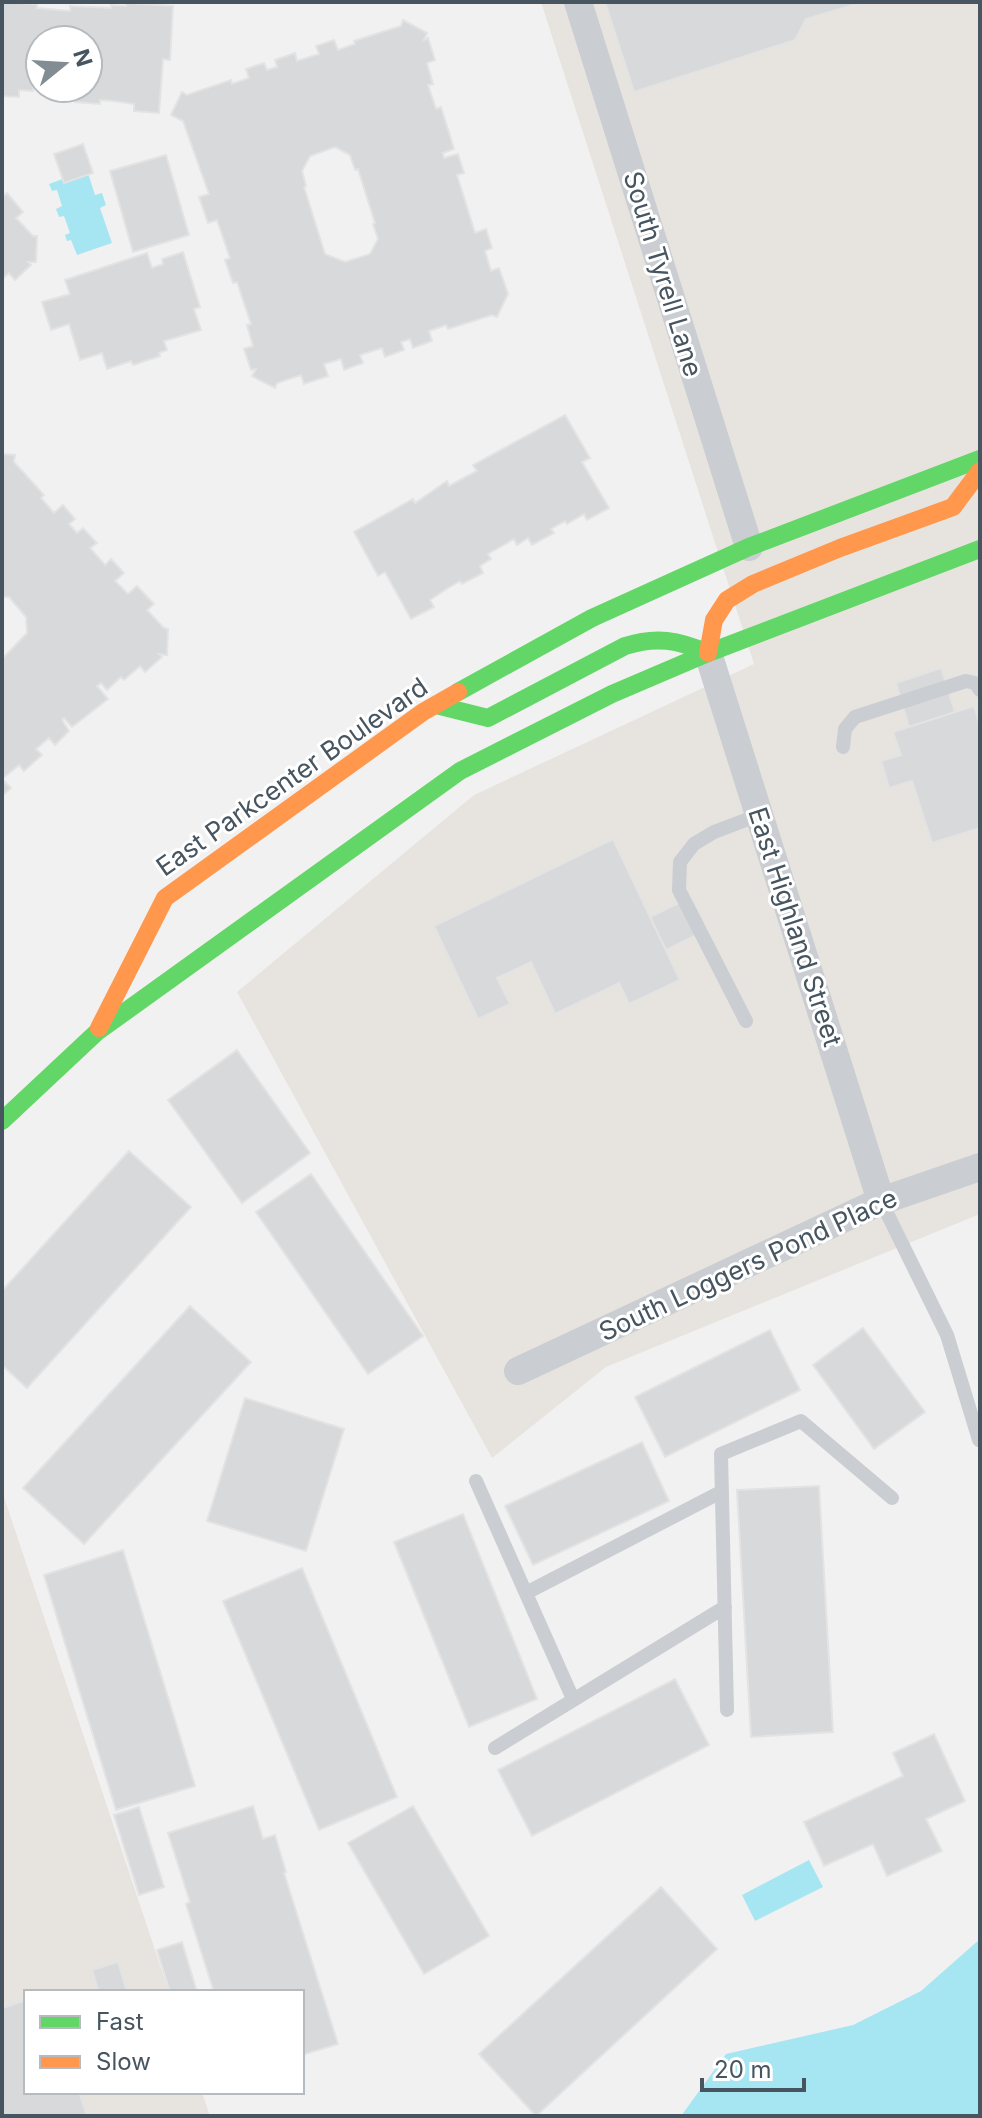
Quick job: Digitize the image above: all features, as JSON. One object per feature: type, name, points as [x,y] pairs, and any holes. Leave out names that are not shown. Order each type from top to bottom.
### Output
[{"type":"main road","name":"East Parkcenter Boulevard","points":[[97,1032],[165,898],[423,712],[592,618],[749,547],[980,459]]},
{"type":"main road","points":[[436,705],[488,718],[625,646],[649,637],[674,638],[708,653],[714,620],[727,600],[753,584],[840,548],[953,507],[980,471]]},
{"type":"main road","name":"East Parkcenter Boulevard","points":[[2,1121],[97,1032],[460,771],[612,694],[708,653],[980,549]]},
{"type":"street","name":"South Tyrell Lane","points":[[578,2],[749,547]]},
{"type":"street","name":"East Highland Street","points":[[708,653],[881,1201]]},
{"type":"street","name":"South Loggers Pond Place","points":[[518,1371],[881,1201],[980,1167]]},
{"type":"lane","points":[[843,747],[845,729],[855,717],[966,681],[975,683],[980,690]]},
{"type":"lane","points":[[746,1021],[679,890],[680,862],[694,844],[714,832],[759,815]]},
{"type":"lane","points":[[881,1201],[947,1335],[979,1440]]},
{"type":"lane","points":[[727,1710],[721,1454],[801,1421],[892,1498]]},
{"type":"lane","points":[[476,1481],[573,1699]]},
{"type":"lane","points":[[526,1593],[721,1492]]},
{"type":"lane","points":[[495,1748],[725,1607]]},
{"type":"shaded area","points":[[541,2],[980,2],[980,1214],[606,1367],[492,1458],[237,992],[474,795],[754,664]]},
{"type":"shaded area","points":[[2,1491],[168,1990],[24,1990],[24,2094],[203,2094],[210,2116],[2,2116]]},
{"type":"water","points":[[87,170],[95,195],[102,193],[106,205],[100,208],[112,243],[77,255],[71,240],[67,241],[65,235],[70,233],[64,216],[59,217],[56,209],[62,206],[57,190],[52,191],[49,184]]},
{"type":"water","points":[[809,1860],[823,1887],[755,1921],[742,1895]]},
{"type":"water","points":[[980,1939],[980,2116],[681,2116],[726,2054],[853,2025],[921,1991]]},
{"type":"building","points":[[2,2],[37,4],[37,8],[70,11],[70,6],[111,8],[111,5],[126,6],[126,3],[173,6],[170,60],[163,59],[159,113],[134,111],[134,104],[104,100],[104,24],[24,24],[24,90],[19,90],[19,97],[2,96]]},
{"type":"building","points":[[605,2],[863,2],[806,19],[795,40],[634,92]]},
{"type":"building","points":[[403,20],[427,33],[424,40],[428,38],[435,60],[427,63],[433,84],[428,85],[436,109],[441,107],[454,149],[443,153],[444,158],[458,154],[464,173],[457,175],[475,233],[486,229],[492,248],[485,251],[491,271],[499,268],[508,294],[497,317],[492,315],[448,329],[446,325],[429,331],[432,341],[413,348],[410,339],[401,342],[404,350],[385,357],[382,348],[360,355],[363,363],[344,370],[341,359],[324,364],[328,376],[304,384],[301,375],[277,383],[275,388],[252,376],[256,369],[251,370],[244,349],[253,346],[247,325],[251,324],[237,282],[233,283],[225,260],[230,258],[217,220],[208,223],[199,197],[209,194],[183,121],[171,115],[182,92],[187,95],[231,80],[232,84],[249,78],[246,69],[264,63],[267,70],[277,67],[275,60],[295,53],[297,61],[319,54],[316,46],[334,40],[338,50],[355,44],[354,41],[401,26]],"holes":[[[335,147],[350,155],[355,170],[358,169],[378,239],[370,254],[345,262],[325,254],[302,171],[310,156]]]},
{"type":"building","points":[[83,144],[93,173],[64,183],[54,154]]},
{"type":"building","points":[[166,155],[189,235],[133,252],[110,171]]},
{"type":"building","points":[[7,193],[23,212],[16,218],[33,236],[37,236],[36,262],[28,262],[31,265],[15,280],[9,273],[2,279],[2,197]]},
{"type":"building","points":[[183,252],[200,307],[194,309],[201,330],[164,341],[167,350],[159,353],[160,356],[107,369],[102,353],[80,360],[69,324],[51,330],[42,302],[70,294],[65,280],[147,253],[152,268],[163,264],[162,259]]},
{"type":"building","points":[[565,415],[590,458],[582,462],[609,508],[587,520],[584,514],[567,524],[565,521],[551,529],[554,533],[532,545],[528,538],[517,545],[514,539],[488,554],[491,559],[480,566],[483,573],[448,588],[430,600],[434,607],[411,619],[385,572],[378,576],[354,532],[413,499],[415,503],[447,481],[449,486],[477,471],[473,465]]},
{"type":"building","points":[[2,454],[15,455],[14,462],[44,495],[41,498],[54,513],[63,505],[75,519],[69,524],[77,533],[83,528],[97,543],[90,548],[105,565],[111,559],[124,573],[115,581],[128,594],[137,586],[154,604],[147,610],[168,629],[167,655],[159,654],[162,657],[145,672],[140,666],[107,690],[101,683],[97,686],[108,699],[72,727],[64,718],[62,720],[69,731],[55,745],[49,738],[36,749],[42,755],[24,771],[19,765],[2,779],[2,659],[27,633],[26,617],[9,597],[2,597]]},
{"type":"building","points":[[941,668],[955,712],[909,727],[896,683]]},
{"type":"building","points":[[974,706],[980,726],[980,828],[932,843],[912,781],[889,788],[881,761],[901,755],[893,732]]},
{"type":"building","points":[[2,779],[11,788],[2,796]]},
{"type":"building","points":[[613,839],[680,980],[629,1004],[619,983],[555,1014],[531,962],[497,978],[510,1004],[478,1019],[434,926]]},
{"type":"building","points":[[691,897],[707,930],[666,950],[650,917]]},
{"type":"building","points":[[237,1050],[310,1153],[242,1203],[168,1100]]},
{"type":"building","points":[[129,1151],[191,1207],[27,1388],[2,1365],[2,1291]]},
{"type":"building","points":[[311,1174],[423,1336],[368,1374],[256,1212]]},
{"type":"building","points":[[190,1306],[251,1362],[84,1544],[23,1488]]},
{"type":"building","points":[[863,1328],[925,1412],[874,1449],[813,1365]]},
{"type":"building","points":[[770,1330],[800,1390],[665,1457],[635,1397]]},
{"type":"building","points":[[245,1398],[344,1429],[306,1551],[207,1521]]},
{"type":"building","points":[[642,1442],[669,1501],[533,1565],[505,1506]]},
{"type":"building","points":[[819,1486],[833,1732],[751,1737],[737,1490]]},
{"type":"building","points":[[463,1514],[537,1699],[469,1727],[394,1542]]},
{"type":"building","points":[[123,1550],[195,1786],[116,1810],[44,1575]]},
{"type":"building","points":[[302,1568],[397,1797],[319,1830],[223,1601]]},
{"type":"building","points":[[675,1679],[709,1745],[532,1836],[498,1770]]},
{"type":"building","points":[[934,1734],[965,1801],[926,1819],[942,1851],[887,1876],[873,1844],[824,1866],[804,1822],[903,1776],[893,1753]]},
{"type":"building","points":[[253,1806],[263,1839],[275,1835],[338,2044],[304,2054],[304,1990],[213,1990],[186,1904],[190,1902],[168,1833]]},
{"type":"building","points":[[413,1806],[489,1936],[424,1974],[348,1843]]},
{"type":"building","points":[[139,1807],[164,1887],[139,1895],[114,1815]]},
{"type":"building","points":[[661,1887],[717,1949],[536,2116],[479,2054]]},
{"type":"building","points":[[182,1942],[196,1990],[169,1990],[157,1950]]},
{"type":"building","points":[[118,1962],[126,1990],[98,1990],[92,1970]]},
{"type":"building","points":[[24,2001],[24,2094],[80,2094],[87,2116],[2,2116],[2,2008]]},
{"type":"traffic: fast","points":[[458,692],[592,618],[749,547],[980,459]]},
{"type":"traffic: fast","points":[[2,1121],[97,1032],[460,771],[612,694],[708,653],[980,549]]},
{"type":"traffic: fast","points":[[436,705],[488,718],[636,643],[667,641],[708,653]]},
{"type":"traffic: slow","points":[[708,653],[714,620],[727,600],[753,584],[840,548],[953,507],[980,471]]},
{"type":"traffic: slow","points":[[99,1028],[165,898],[423,712],[458,692]]}]
